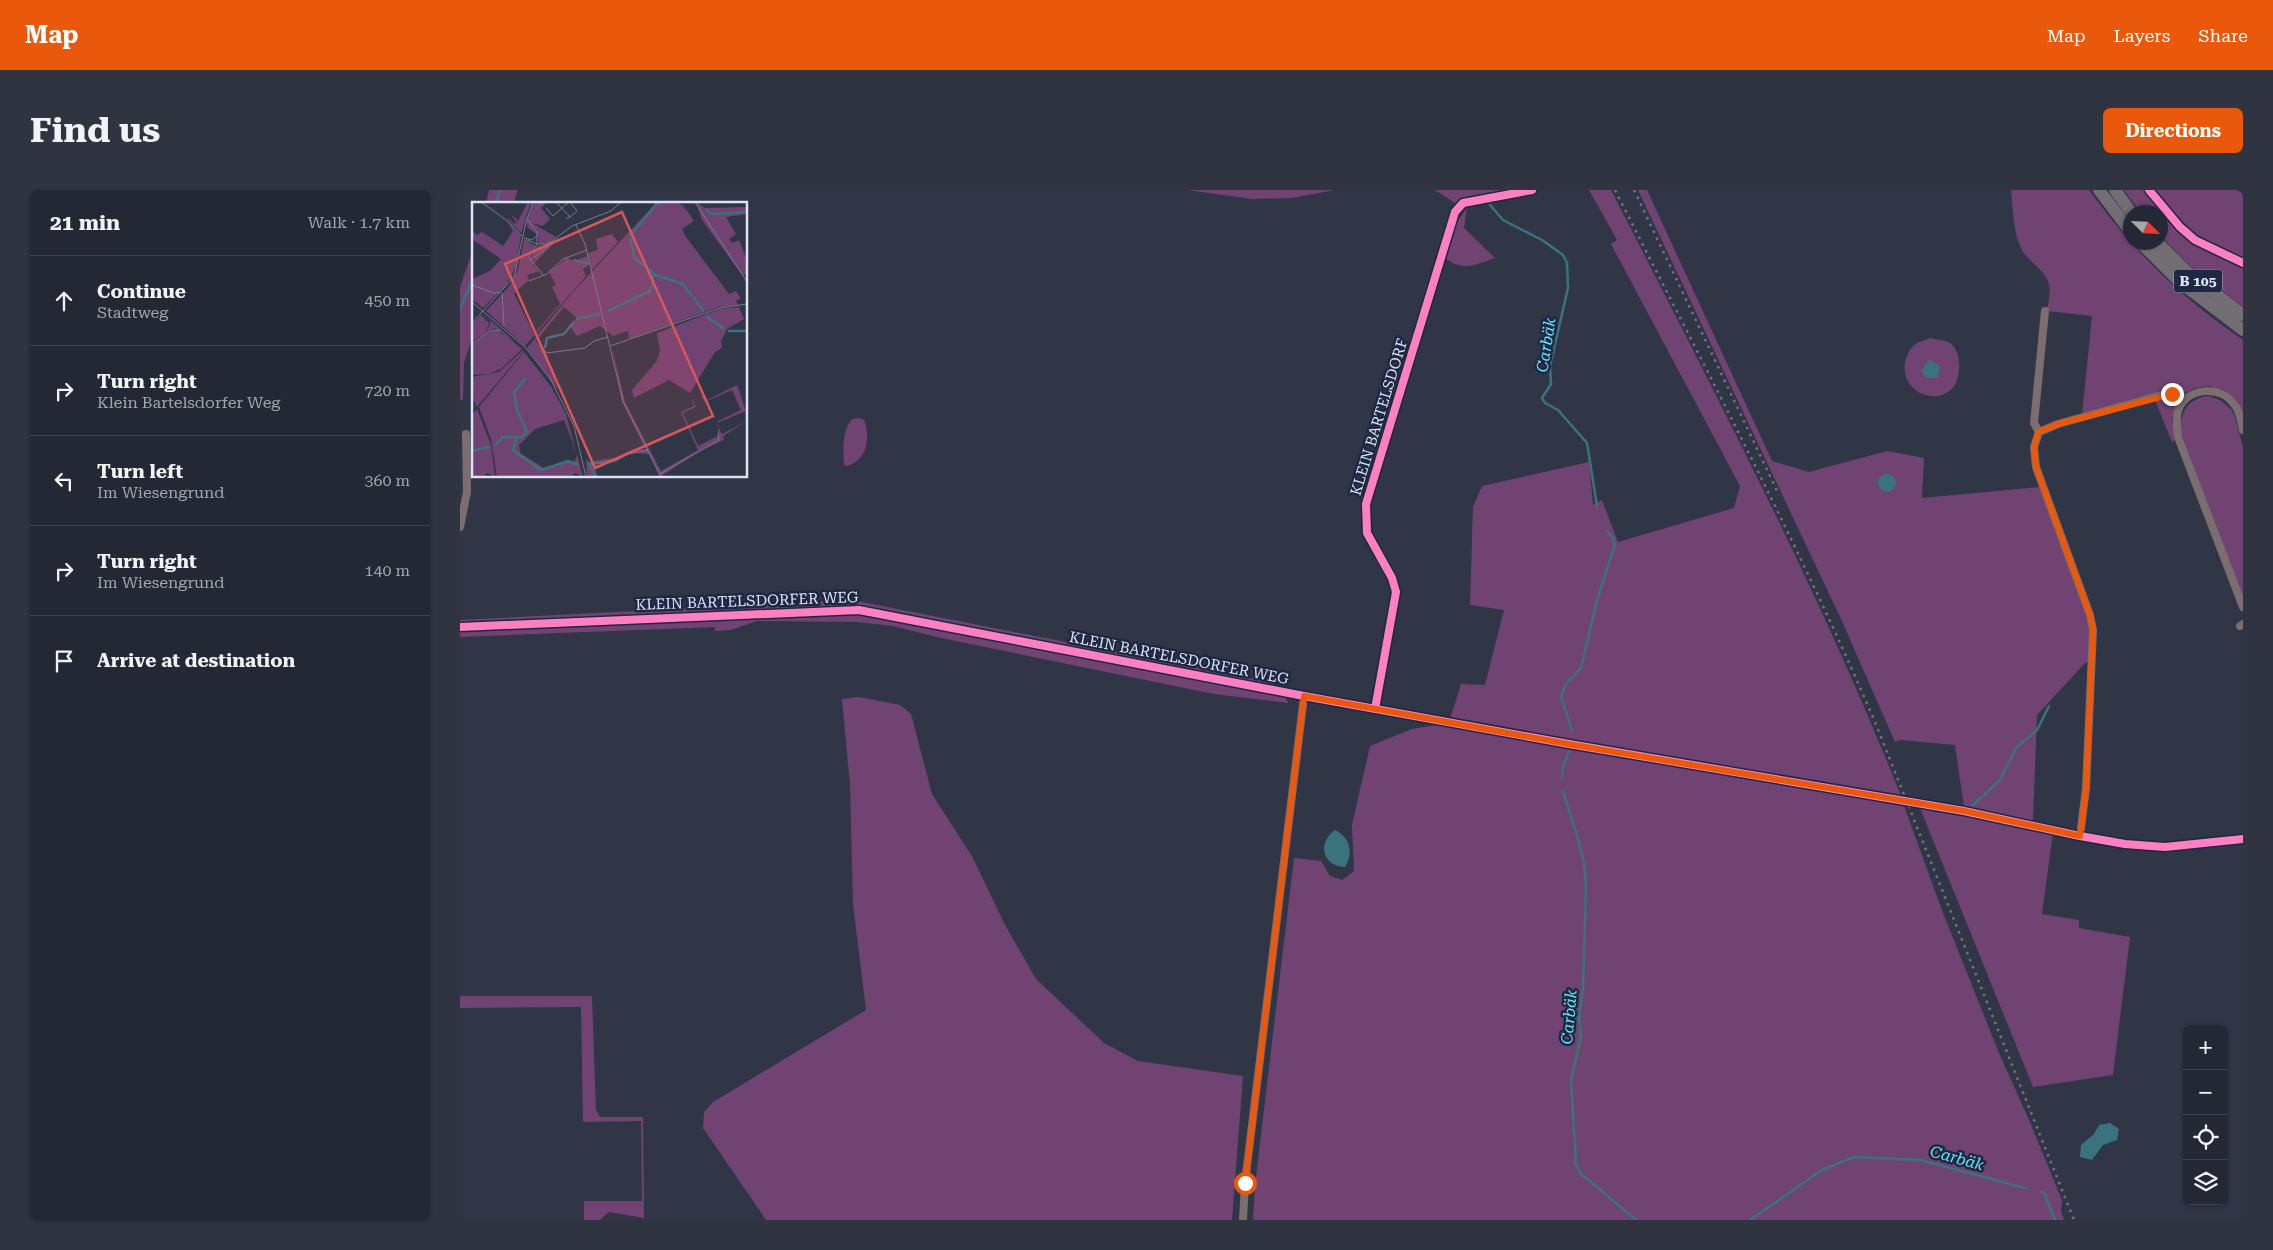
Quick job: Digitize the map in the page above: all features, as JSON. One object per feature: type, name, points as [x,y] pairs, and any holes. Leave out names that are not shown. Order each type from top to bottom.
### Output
[{"type":"highway","points":[[2100,190],[2123,221]]},
{"type":"highway","points":[[2115,190],[2126,205]]},
{"type":"highway","name":"B 105","points":[[2148,250],[2180,282],[2243,330]]},
{"type":"highway","name":"B 105","points":[[2165,250],[2186,272],[2243,315]]},
{"type":"street","name":"KLEIN BARTELSDORF","points":[[1375,709],[1396,592],[1392,578],[1367,534],[1366,504],[1455,212],[1463,204],[1532,190]]},
{"type":"street","points":[[2045,311],[2034,424],[2038,432],[2034,447],[2036,467],[2090,615],[2093,630],[2086,788],[2080,836]]},
{"type":"street","points":[[2038,432],[2058,424],[2162,395],[2172,394],[2186,398],[2205,391],[2220,393],[2234,403],[2243,430]]},
{"type":"street","points":[[2186,398],[2178,412],[2178,437],[2243,607]]},
{"type":"street","points":[[460,527],[471,451],[466,434]]},
{"type":"street","name":"KLEIN BARTELSDORFER WEG","points":[[460,627],[859,610],[1304,696],[1964,811],[2125,844],[2165,846],[2243,839]]},
{"type":"street","points":[[1243,1220],[1245,1183],[1304,696]]},
{"type":"shaded area","points":[[489,190],[518,190],[514,202],[486,202]]},
{"type":"shaded area","points":[[1187,190],[1335,190],[1292,198],[1252,199]]},
{"type":"shaded area","points":[[1435,190],[1523,190],[1458,205]]},
{"type":"shaded area","points":[[1589,190],[1611,190],[1800,565],[1869,718],[1901,796],[1450,719],[1461,684],[1485,685],[1504,610],[1470,605],[1473,507],[1482,486],[1589,462],[1593,505],[1602,500],[1618,542],[1734,508],[1740,486],[1611,244],[1617,240]]},
{"type":"shaded area","points":[[1638,190],[1647,190],[1772,461],[1809,472],[1887,451],[1924,458],[1922,498],[2040,487],[2088,615],[2091,661],[2086,662],[2037,715],[2033,821],[1964,807],[1955,745],[1900,740],[1895,742],[1841,619]]},
{"type":"shaded area","points":[[2011,190],[2089,190],[2123,233],[2123,250],[2138,250],[2178,290],[2243,340],[2243,415],[2238,402],[2233,397],[2225,391],[2209,386],[2195,388],[2186,393],[2164,392],[2082,415],[2092,316],[2047,311],[2050,294],[2049,284],[2044,274],[2021,248],[2015,227]]},
{"type":"shaded area","points":[[2124,190],[2147,190],[2160,205],[2135,205]]},
{"type":"shaded area","points":[[2152,190],[2243,190],[2243,261],[2195,238],[2181,226],[2168,210],[2168,205],[2164,205]]},
{"type":"shaded area","points":[[1467,208],[1464,228],[1495,258],[1475,265],[1464,266],[1445,258],[1457,222]]},
{"type":"shaded area","points":[[2168,215],[2194,241],[2243,265],[2243,307],[2191,267],[2168,243]]},
{"type":"shaded area","points":[[472,253],[472,338],[464,363],[463,400],[460,400],[460,287]]},
{"type":"shaded area","points":[[1931,338],[1950,343],[1957,352],[1959,364],[1958,376],[1954,386],[1949,391],[1937,396],[1924,395],[1913,388],[1905,373],[1905,362],[1909,351],[1917,343]]},
{"type":"shaded area","points":[[1930,359],[1940,367],[1938,377],[1928,378],[1921,371]]},
{"type":"shaded area","points":[[2208,396],[2220,400],[2231,409],[2243,448],[2243,602],[2180,430],[2182,417],[2187,407],[2195,400]]},
{"type":"shaded area","points":[[2172,398],[2176,405],[2172,419],[2176,439],[2172,442],[2155,400]]},
{"type":"shaded area","points":[[859,418],[864,420],[866,427],[866,448],[859,459],[847,466],[844,465],[843,447],[846,429],[852,419]]},
{"type":"shaded area","points":[[1887,474],[1893,477],[1896,483],[1893,489],[1887,492],[1881,489],[1878,483],[1881,477]]},
{"type":"shaded area","points":[[852,600],[1274,683],[1273,695],[1286,698],[1288,703],[1214,694],[941,638],[893,626],[857,622],[757,621],[731,630],[715,631],[715,627],[460,637],[460,620]]},
{"type":"shaded area","points":[[859,697],[900,705],[911,714],[932,794],[973,858],[1004,923],[1036,979],[1104,1043],[1138,1061],[1243,1076],[1232,1220],[766,1220],[703,1128],[704,1112],[713,1102],[866,1010],[853,904],[850,785],[842,699]]},
{"type":"shaded area","points":[[1442,724],[1903,803],[1943,913],[1999,1053],[2062,1200],[2061,1211],[2064,1220],[1253,1220],[1255,1185],[1294,858],[1321,861],[1330,876],[1342,880],[1354,871],[1352,825],[1370,746],[1412,729]]},
{"type":"shaded area","points":[[1920,808],[2053,833],[2042,914],[2079,920],[2079,928],[2130,937],[2113,1075],[2033,1087]]},
{"type":"shaded area","points":[[1335,830],[1344,837],[1349,846],[1348,862],[1345,867],[1331,863],[1325,853],[1326,841]]},
{"type":"shaded area","points":[[460,996],[592,996],[596,1110],[600,1117],[643,1117],[644,1218],[609,1212],[600,1220],[584,1220],[584,1201],[642,1201],[641,1121],[583,1122],[581,1007],[460,1008]]},
{"type":"shaded area","points":[[2110,1123],[2119,1129],[2117,1140],[2103,1145],[2092,1160],[2080,1157],[2081,1145],[2094,1134],[2099,1125]]},
{"type":"waterway","points":[[497,202],[500,190]]},
{"type":"waterway","name":"Carbäk","points":[[1490,205],[1503,220],[1542,240],[1563,255],[1567,263],[1568,288],[1550,366],[1551,384],[1542,398],[1545,403],[1558,410],[1587,443],[1597,506]]},
{"type":"waterway","points":[[460,309],[472,281]]},
{"type":"waterway","name":"Carbäk","points":[[1572,731],[1561,696],[1566,684],[1581,668],[1597,600],[1615,545],[1613,538],[1607,531]]},
{"type":"waterway","points":[[1972,806],[1999,781],[2017,747],[2037,730],[2049,706]]},
{"type":"waterway","name":"Carbäk","points":[[1562,776],[1563,766],[1569,751]]},
{"type":"waterway","name":"Carbäk","points":[[1563,791],[1579,842],[1584,863],[1586,887],[1583,988],[1579,1017],[1581,1036],[1571,1081],[1576,1164],[1580,1173],[1636,1220]]},
{"type":"waterway","name":"Carbäk","points":[[1750,1220],[1822,1170],[1854,1157],[1920,1160],[2025,1188]]},
{"type":"waterway","name":"Carbäk","points":[[2042,1192],[2055,1220]]},
{"type":"railway","points":[[1615,190],[1782,520],[1845,654],[1875,722],[2074,1220]]},
{"type":"railway","points":[[1634,190],[1779,495]]},
{"type":"cycle path","points":[[1375,709],[1396,592],[1392,578],[1367,533],[1366,504],[1455,212],[1463,203],[1532,190]]},
{"type":"cycle path","points":[[2149,190],[2180,227],[2195,240],[2243,263]]},
{"type":"cycle path","points":[[460,627],[859,610],[1304,696],[1569,744],[1964,811],[2125,844],[2165,847],[2243,839]]},
{"type":"route","points":[[1245,1183],[1304,696],[1568,744],[1964,811],[2080,836],[2086,788],[2093,630],[2090,615],[2042,487],[2036,467],[2034,447],[2038,432],[2058,424],[2162,395],[2172,394]]}]
